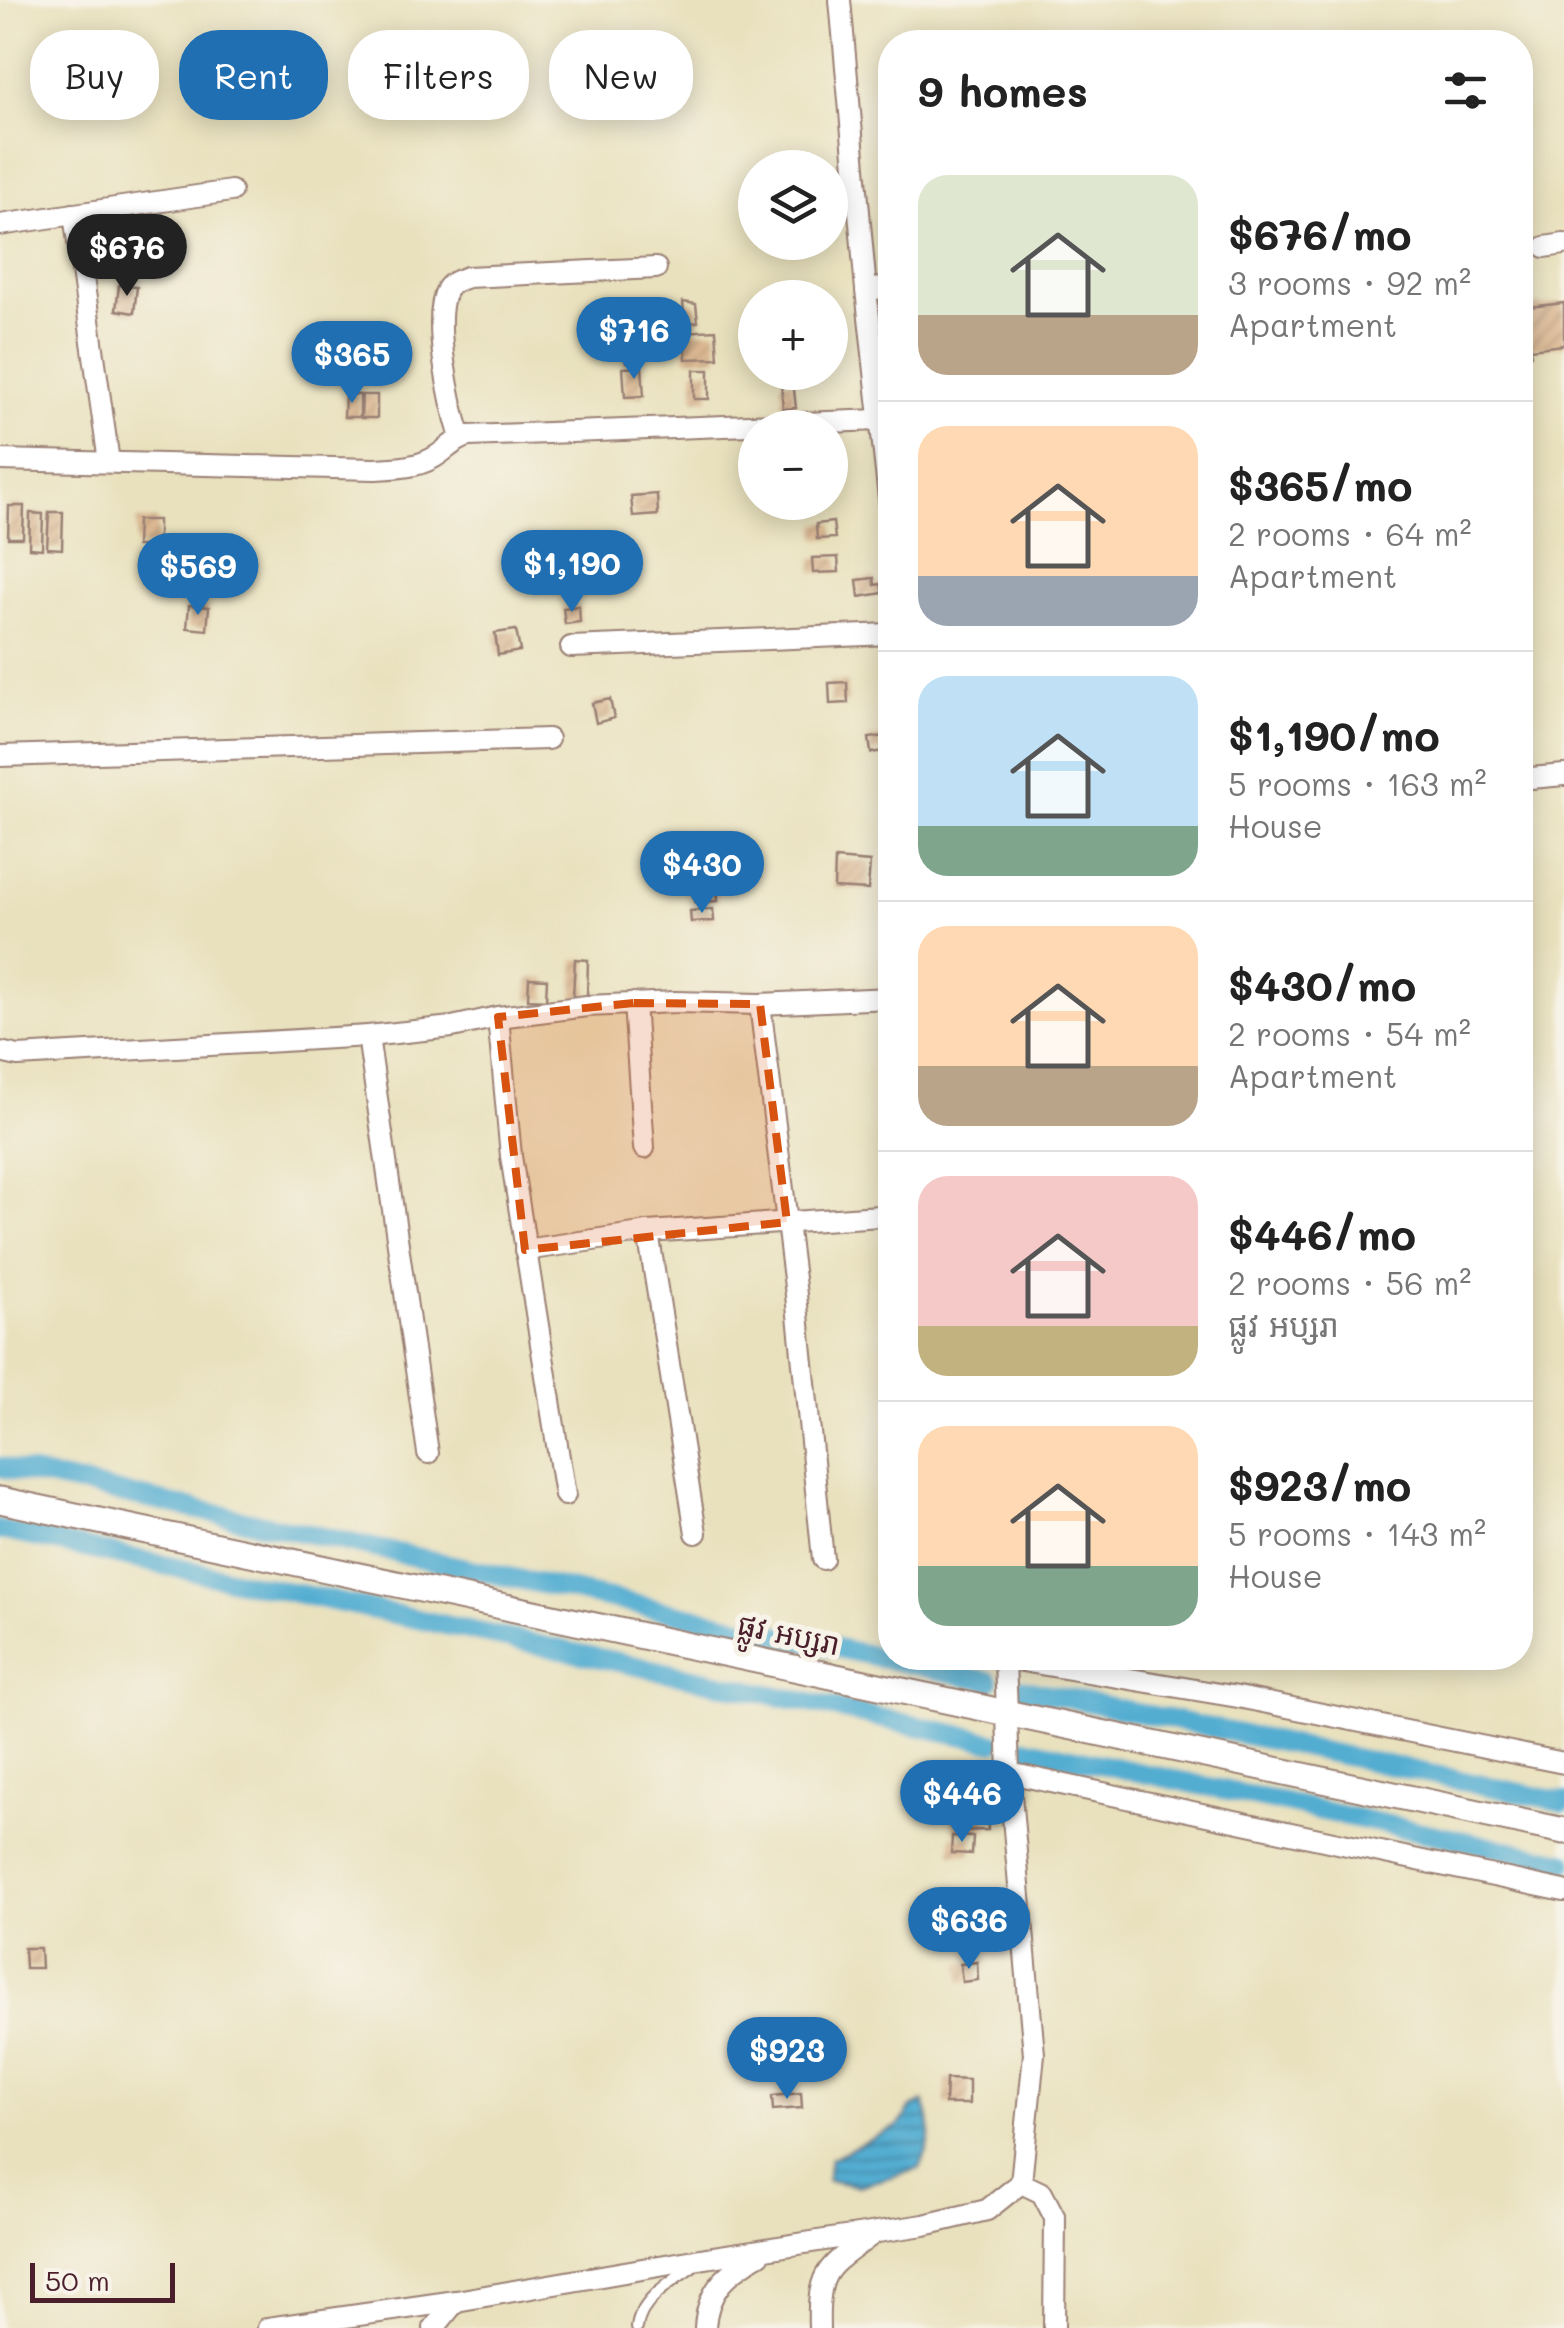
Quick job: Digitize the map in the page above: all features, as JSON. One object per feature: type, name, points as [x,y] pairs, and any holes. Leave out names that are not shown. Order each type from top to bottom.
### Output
[{"type":"street","points":[[840,0],[878,410]]},
{"type":"street","points":[[0,225],[231,191]]},
{"type":"street","points":[[74,214],[110,462]]},
{"type":"street","points":[[460,438],[444,364],[444,302],[447,289],[454,282],[467,277],[656,268]]},
{"type":"street","points":[[866,290],[878,288]]},
{"type":"street","points":[[0,460],[392,468],[428,461],[460,438],[878,420]]},
{"type":"street","points":[[571,647],[878,634]]},
{"type":"street","points":[[0,756],[548,738]]},
{"type":"street","points":[[1533,778],[1564,775]]},
{"type":"street","points":[[0,1052],[18,1056],[368,1036],[634,1003],[760,1004],[878,999]]},
{"type":"street","points":[[634,1003],[644,1148]]},
{"type":"street","points":[[760,1004],[823,1559]]},
{"type":"street","points":[[498,1017],[510,1156],[565,1495]]},
{"type":"street","points":[[368,1036],[428,1454]]},
{"type":"street","points":[[525,1250],[648,1232],[878,1216]]},
{"type":"street","points":[[648,1232],[696,1534]]},
{"type":"street","name":"ផ្លូវ អប្សរា","points":[[0,1500],[1564,1831]]},
{"type":"street","points":[[268,2328],[876,2233],[987,2210],[1022,2184],[1034,2054],[1009,1773],[1006,1670]]},
{"type":"street","points":[[1077,1670],[1238,1697],[1564,1763]]},
{"type":"street","points":[[1009,1773],[1564,1891]]},
{"type":"street","points":[[1022,2184],[1042,2193],[1056,2218],[1054,2328]]},
{"type":"street","points":[[819,2328],[818,2287],[838,2260],[876,2233]]},
{"type":"street","points":[[705,2328],[707,2309],[721,2280],[770,2248]]},
{"type":"street","points":[[434,2328],[456,2301]]},
{"type":"lane","points":[[637,2328],[638,2320],[661,2289],[706,2258]]},
{"type":"highlighted area","points":[[634,1003],[760,1004],[787,1222],[525,1250],[498,1017]]},
{"type":"water","points":[[924,2102],[930,2136],[919,2169],[858,2186],[827,2180],[830,2159],[899,2126],[910,2109]]},
{"type":"building","points":[[135,224],[138,258],[117,260],[114,226]]},
{"type":"building","points":[[119,285],[137,287],[134,313],[116,310]]},
{"type":"building","points":[[683,302],[696,304],[698,322],[685,324]]},
{"type":"building","points":[[1564,303],[1564,345],[1533,349],[1533,307]]},
{"type":"building","points":[[716,330],[718,358],[686,359],[684,332]]},
{"type":"building","points":[[624,337],[637,337],[638,362],[626,362]]},
{"type":"building","points":[[642,367],[644,396],[625,397],[623,368]]},
{"type":"building","points":[[694,370],[709,370],[709,399],[694,399]]},
{"type":"building","points":[[782,390],[794,390],[796,408],[783,409]]},
{"type":"building","points":[[345,394],[360,395],[360,417],[344,417]]},
{"type":"building","points":[[362,395],[377,395],[377,418],[361,418]]},
{"type":"building","points":[[657,494],[658,515],[633,517],[631,496]]},
{"type":"building","points":[[9,506],[24,506],[23,538],[8,538]]},
{"type":"building","points":[[49,512],[63,512],[62,549],[47,548]]},
{"type":"building","points":[[30,513],[43,514],[42,549],[29,548]]},
{"type":"building","points":[[137,520],[158,520],[158,546],[136,546]]},
{"type":"building","points":[[833,522],[835,538],[817,539],[816,524]]},
{"type":"building","points":[[838,557],[839,572],[813,573],[812,558]]},
{"type":"building","points":[[874,578],[878,594],[859,597],[857,580]]},
{"type":"building","points":[[189,605],[209,607],[207,630],[187,628]]},
{"type":"building","points":[[579,606],[580,622],[565,624],[563,608]]},
{"type":"building","points":[[516,630],[520,651],[498,655],[495,633]]},
{"type":"building","points":[[847,682],[848,703],[830,704],[829,683]]},
{"type":"building","points":[[610,699],[614,718],[596,723],[592,703]]},
{"type":"building","points":[[878,737],[878,752],[871,753],[869,738]]},
{"type":"building","points":[[835,859],[870,862],[868,890],[834,888]]},
{"type":"building","points":[[717,883],[718,901],[695,902],[694,884]]},
{"type":"building","points":[[713,909],[714,921],[691,922],[690,911]]},
{"type":"building","points":[[575,959],[588,960],[587,998],[573,997]]},
{"type":"building","points":[[529,978],[547,979],[546,1000],[528,999]]},
{"type":"building","points":[[947,1790],[971,1790],[971,1806],[947,1806]]},
{"type":"building","points":[[987,1811],[988,1830],[954,1831],[953,1812]]},
{"type":"building","points":[[952,1836],[973,1837],[972,1854],[951,1853]]},
{"type":"building","points":[[981,1894],[984,1907],[965,1912],[962,1898]]},
{"type":"building","points":[[24,1948],[40,1948],[41,1968],[25,1968]]},
{"type":"building","points":[[977,1962],[978,1980],[962,1982],[960,1964]]},
{"type":"building","points":[[946,2079],[969,2080],[969,2104],[945,2104]]},
{"type":"building","points":[[801,2093],[802,2108],[773,2110],[772,2096]]},
{"type":"waterway","points":[[0,1467],[878,1657]]},
{"type":"waterway","points":[[0,1530],[993,1742]]},
{"type":"waterway","points":[[938,1670],[989,1681]]},
{"type":"waterway","points":[[1021,1688],[1564,1802]]},
{"type":"waterway","points":[[1024,1748],[1564,1862]]}]
